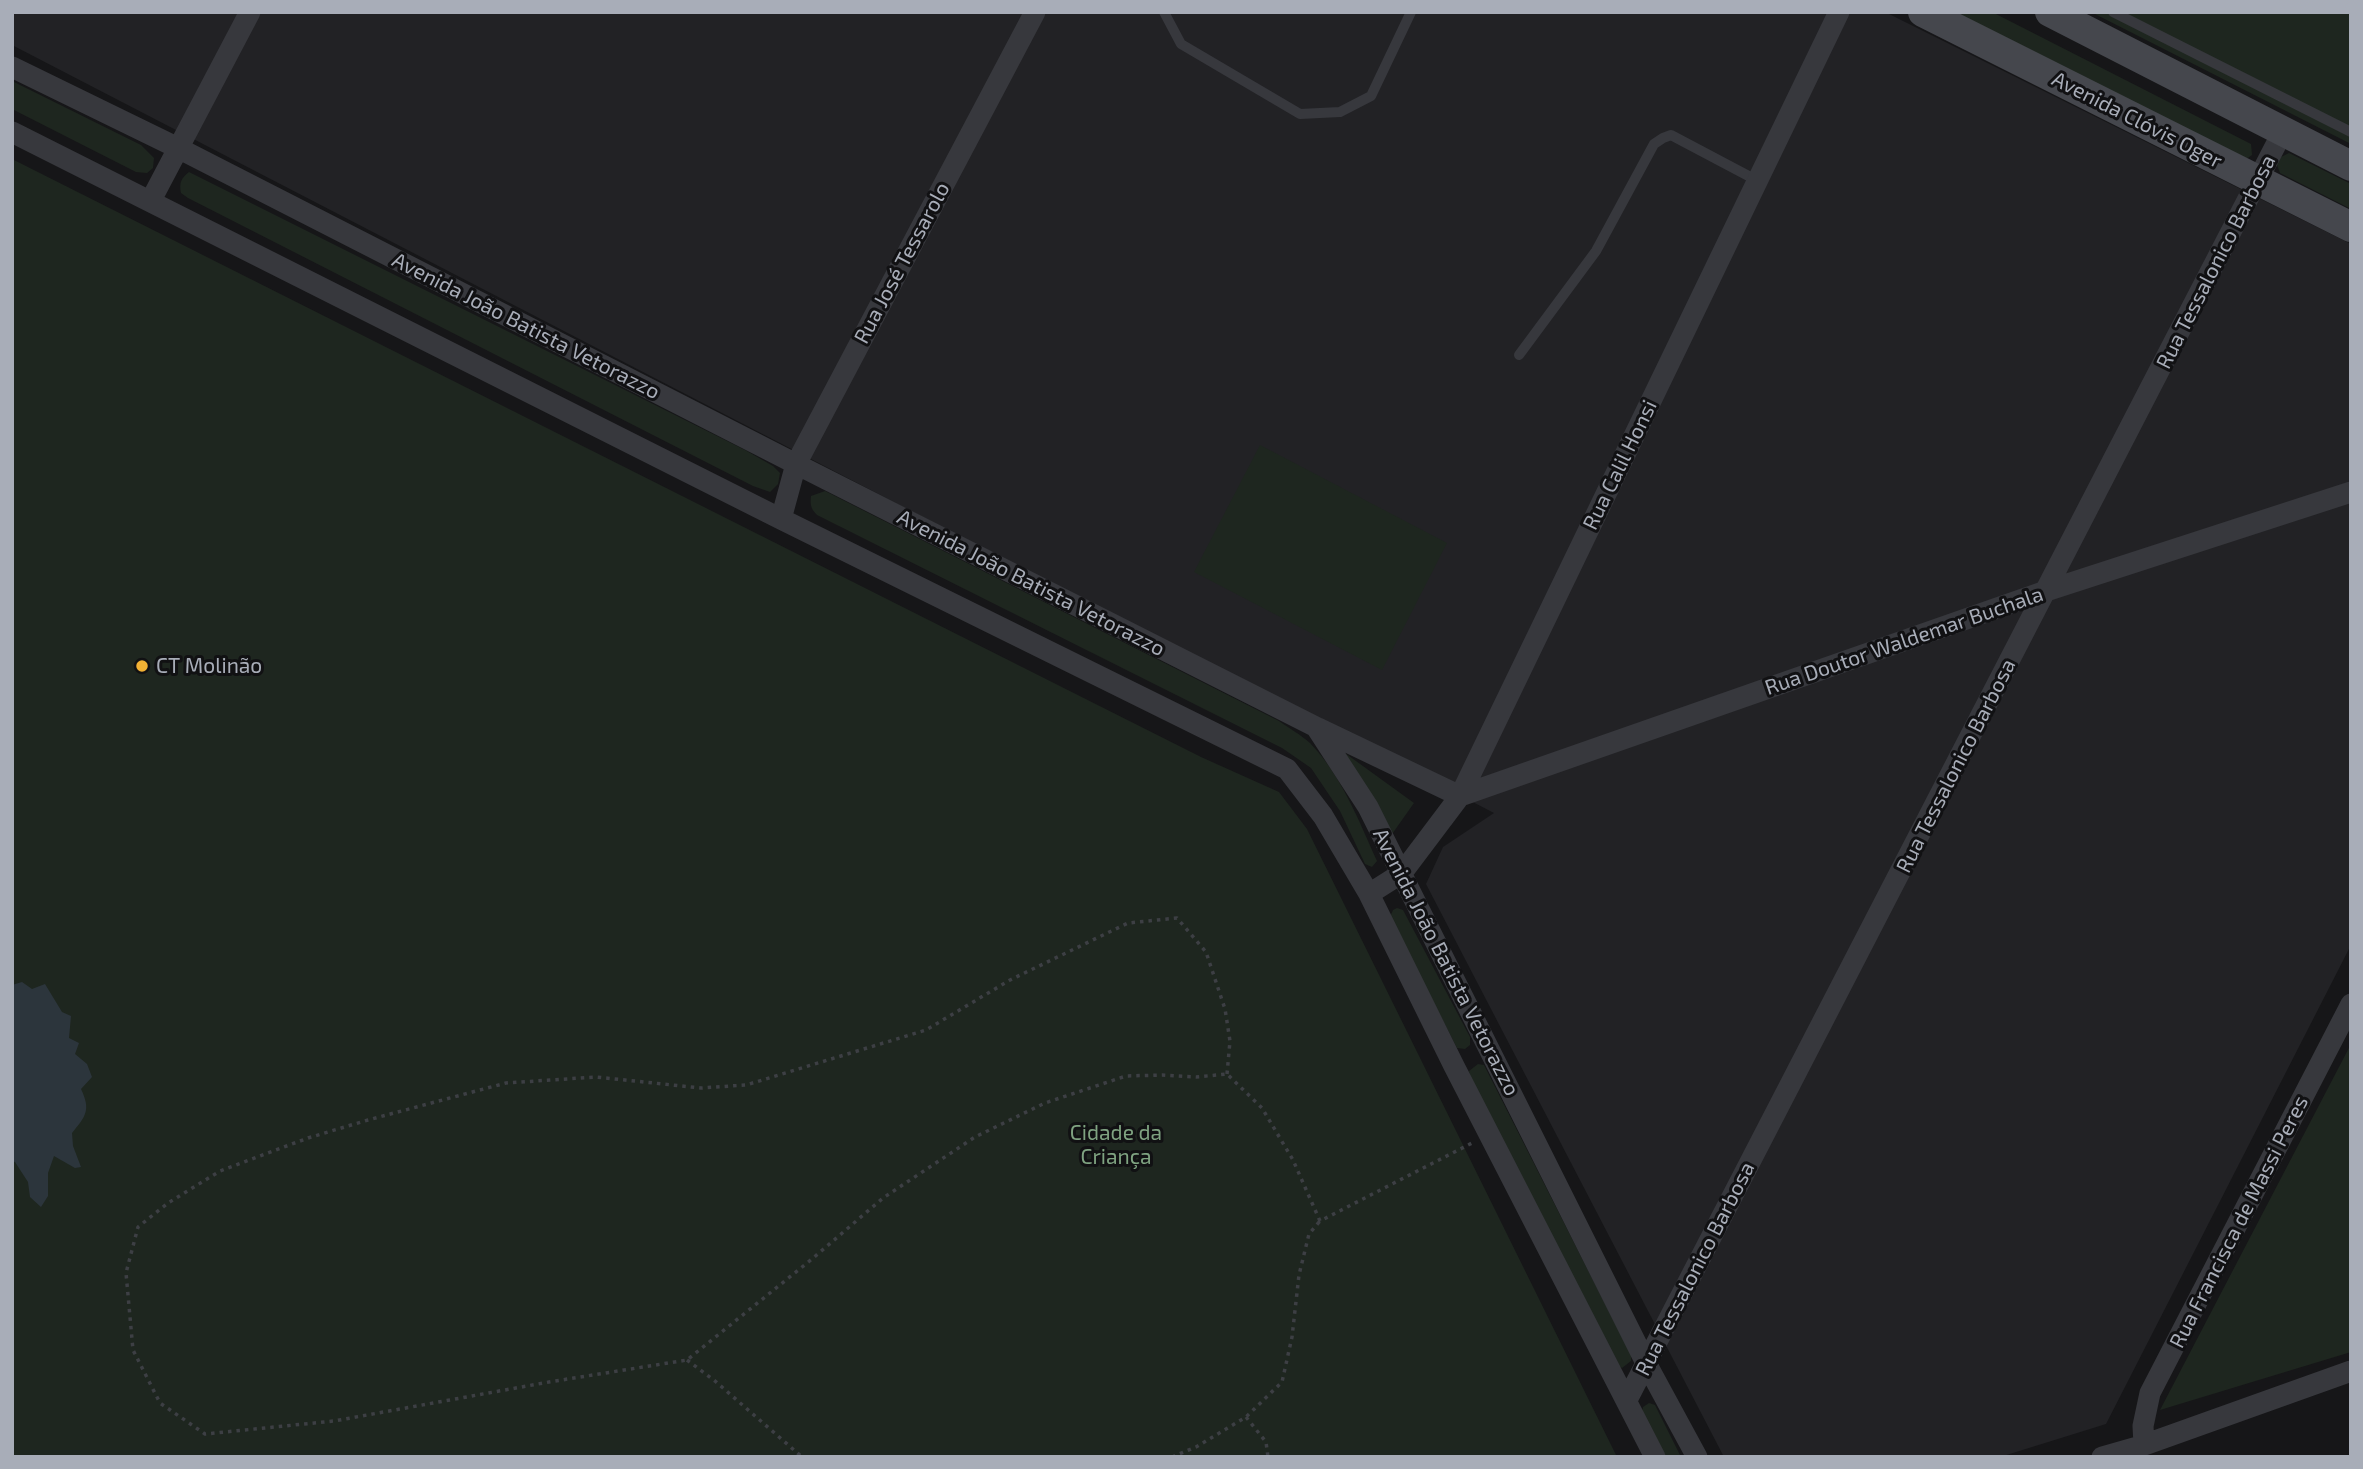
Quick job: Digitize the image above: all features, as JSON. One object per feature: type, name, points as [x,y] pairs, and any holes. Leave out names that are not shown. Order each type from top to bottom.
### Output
[{"type":"main road","name":"Avenida Clóvis Oger","points":[[1923,12],[2351,227]]},
{"type":"main road","points":[[2050,12],[2351,166]]},
{"type":"street","points":[[151,200],[250,12]]},
{"type":"street","name":"Rua José Tessarolo","points":[[781,519],[796,464],[1035,12]]},
{"type":"street","name":"Rua Calil Honsi","points":[[1369,894],[1402,873],[1460,796],[1839,12]]},
{"type":"street","name":"Avenida João Batista Vetorazzo","points":[[12,66],[1316,727],[1368,807],[1646,1363],[1697,1457]]},
{"type":"street","name":"Rua Tessalonico Barbosa","points":[[1627,1400],[2283,131]]},
{"type":"street","name":"Avenida João Batista Vetorazzo","points":[[12,132],[781,519],[1287,769],[1323,816],[1369,894],[1489,1135],[1655,1457]]},
{"type":"street","name":"Rua Doutor Waldemar Buchala","points":[[1460,796],[2046,592],[2351,492]]},
{"type":"street","points":[[1316,727],[1460,796]]},
{"type":"street","name":"Rua Francisca de Massi Peres","points":[[2145,1451],[2143,1426],[2150,1393],[2351,1004]]},
{"type":"street","points":[[1454,1066],[1488,1048]]},
{"type":"street","points":[[2102,1457],[2145,1451],[2351,1371]]},
{"type":"lane","points":[[1164,12],[1181,44],[1300,114],[1340,113],[1371,96],[1411,12]]},
{"type":"lane","points":[[2113,12],[2351,132]]},
{"type":"lane","points":[[1519,355],[1596,251],[1654,144],[1671,135],[1758,181]]},
{"type":"path","points":[[1227,1074],[1230,1041],[1225,1009],[1206,952],[1177,918],[1128,923],[1010,980],[926,1030],[746,1085],[701,1088],[596,1077],[506,1083],[368,1120],[220,1171],[169,1203],[138,1227],[126,1273],[133,1350],[160,1403],[205,1434],[334,1421],[549,1381],[687,1360],[883,1198],[975,1137],[1045,1102],[1126,1076],[1162,1074],[1196,1077],[1227,1074],[1262,1108],[1293,1160],[1320,1221]]},
{"type":"path","points":[[1172,1457],[1196,1447],[1246,1417],[1282,1382],[1292,1337],[1298,1275],[1309,1234],[1320,1221],[1489,1135]]},
{"type":"path","points":[[687,1360],[802,1457]]},
{"type":"path","points":[[1246,1417],[1266,1442],[1268,1457]]},
{"type":"shaded area","points":[[12,12],[1885,12],[2351,244],[2351,945],[2106,1424],[2000,1457],[1724,1457],[1426,884],[1443,847],[1494,813],[12,45]]},
{"type":"shaded area","points":[[22,982],[32,989],[45,984],[62,1012],[71,1016],[69,1038],[79,1043],[75,1054],[87,1064],[92,1077],[81,1089],[86,1102],[86,1112],[72,1133],[73,1146],[81,1167],[75,1168],[54,1156],[48,1173],[48,1196],[41,1207],[30,1197],[28,1182],[12,1161],[12,985]]},
{"type":"green space","points":[[1945,12],[1992,12],[2251,144],[2252,155],[2242,162]]},
{"type":"green space","points":[[2091,12],[2351,12],[2351,144]]},
{"type":"green space","points":[[12,81],[141,145],[154,158],[153,168],[147,173],[136,172],[12,109]]},
{"type":"green space","points":[[2289,153],[2351,184],[2351,209],[2280,173],[2277,165],[2279,158]]},
{"type":"green space","name":"Cidade da Criança","points":[[12,159],[1201,757],[1279,792],[1307,829],[1617,1457],[12,1457]]},
{"type":"green space","points":[[189,172],[745,450],[780,473],[778,484],[770,492],[753,486],[188,198],[181,193],[180,186],[182,179]]},
{"type":"green space","points":[[1260,445],[1447,543],[1382,670],[1194,572]]},
{"type":"green space","points":[[825,491],[1279,721],[1310,743],[1331,769],[1377,861],[1372,867],[1365,864],[1340,811],[1311,768],[1282,748],[817,515],[811,507],[811,496]]},
{"type":"green space","points":[[1338,748],[1414,803],[1390,837]]},
{"type":"green space","points":[[1397,908],[1403,910],[1470,1037],[1470,1045],[1465,1049],[1457,1048],[1390,917]]},
{"type":"green space","points":[[2351,1044],[2351,1352],[2160,1410]]},
{"type":"green space","points":[[1478,1064],[1484,1065],[1631,1355],[1631,1361],[1622,1368],[1616,1364],[1470,1077],[1469,1071]]},
{"type":"green space","points":[[1649,1403],[1655,1405],[1681,1457],[1666,1457],[1642,1411]]},
{"type":"place","name":"CT Molinão","points":[[142,666]]}]
